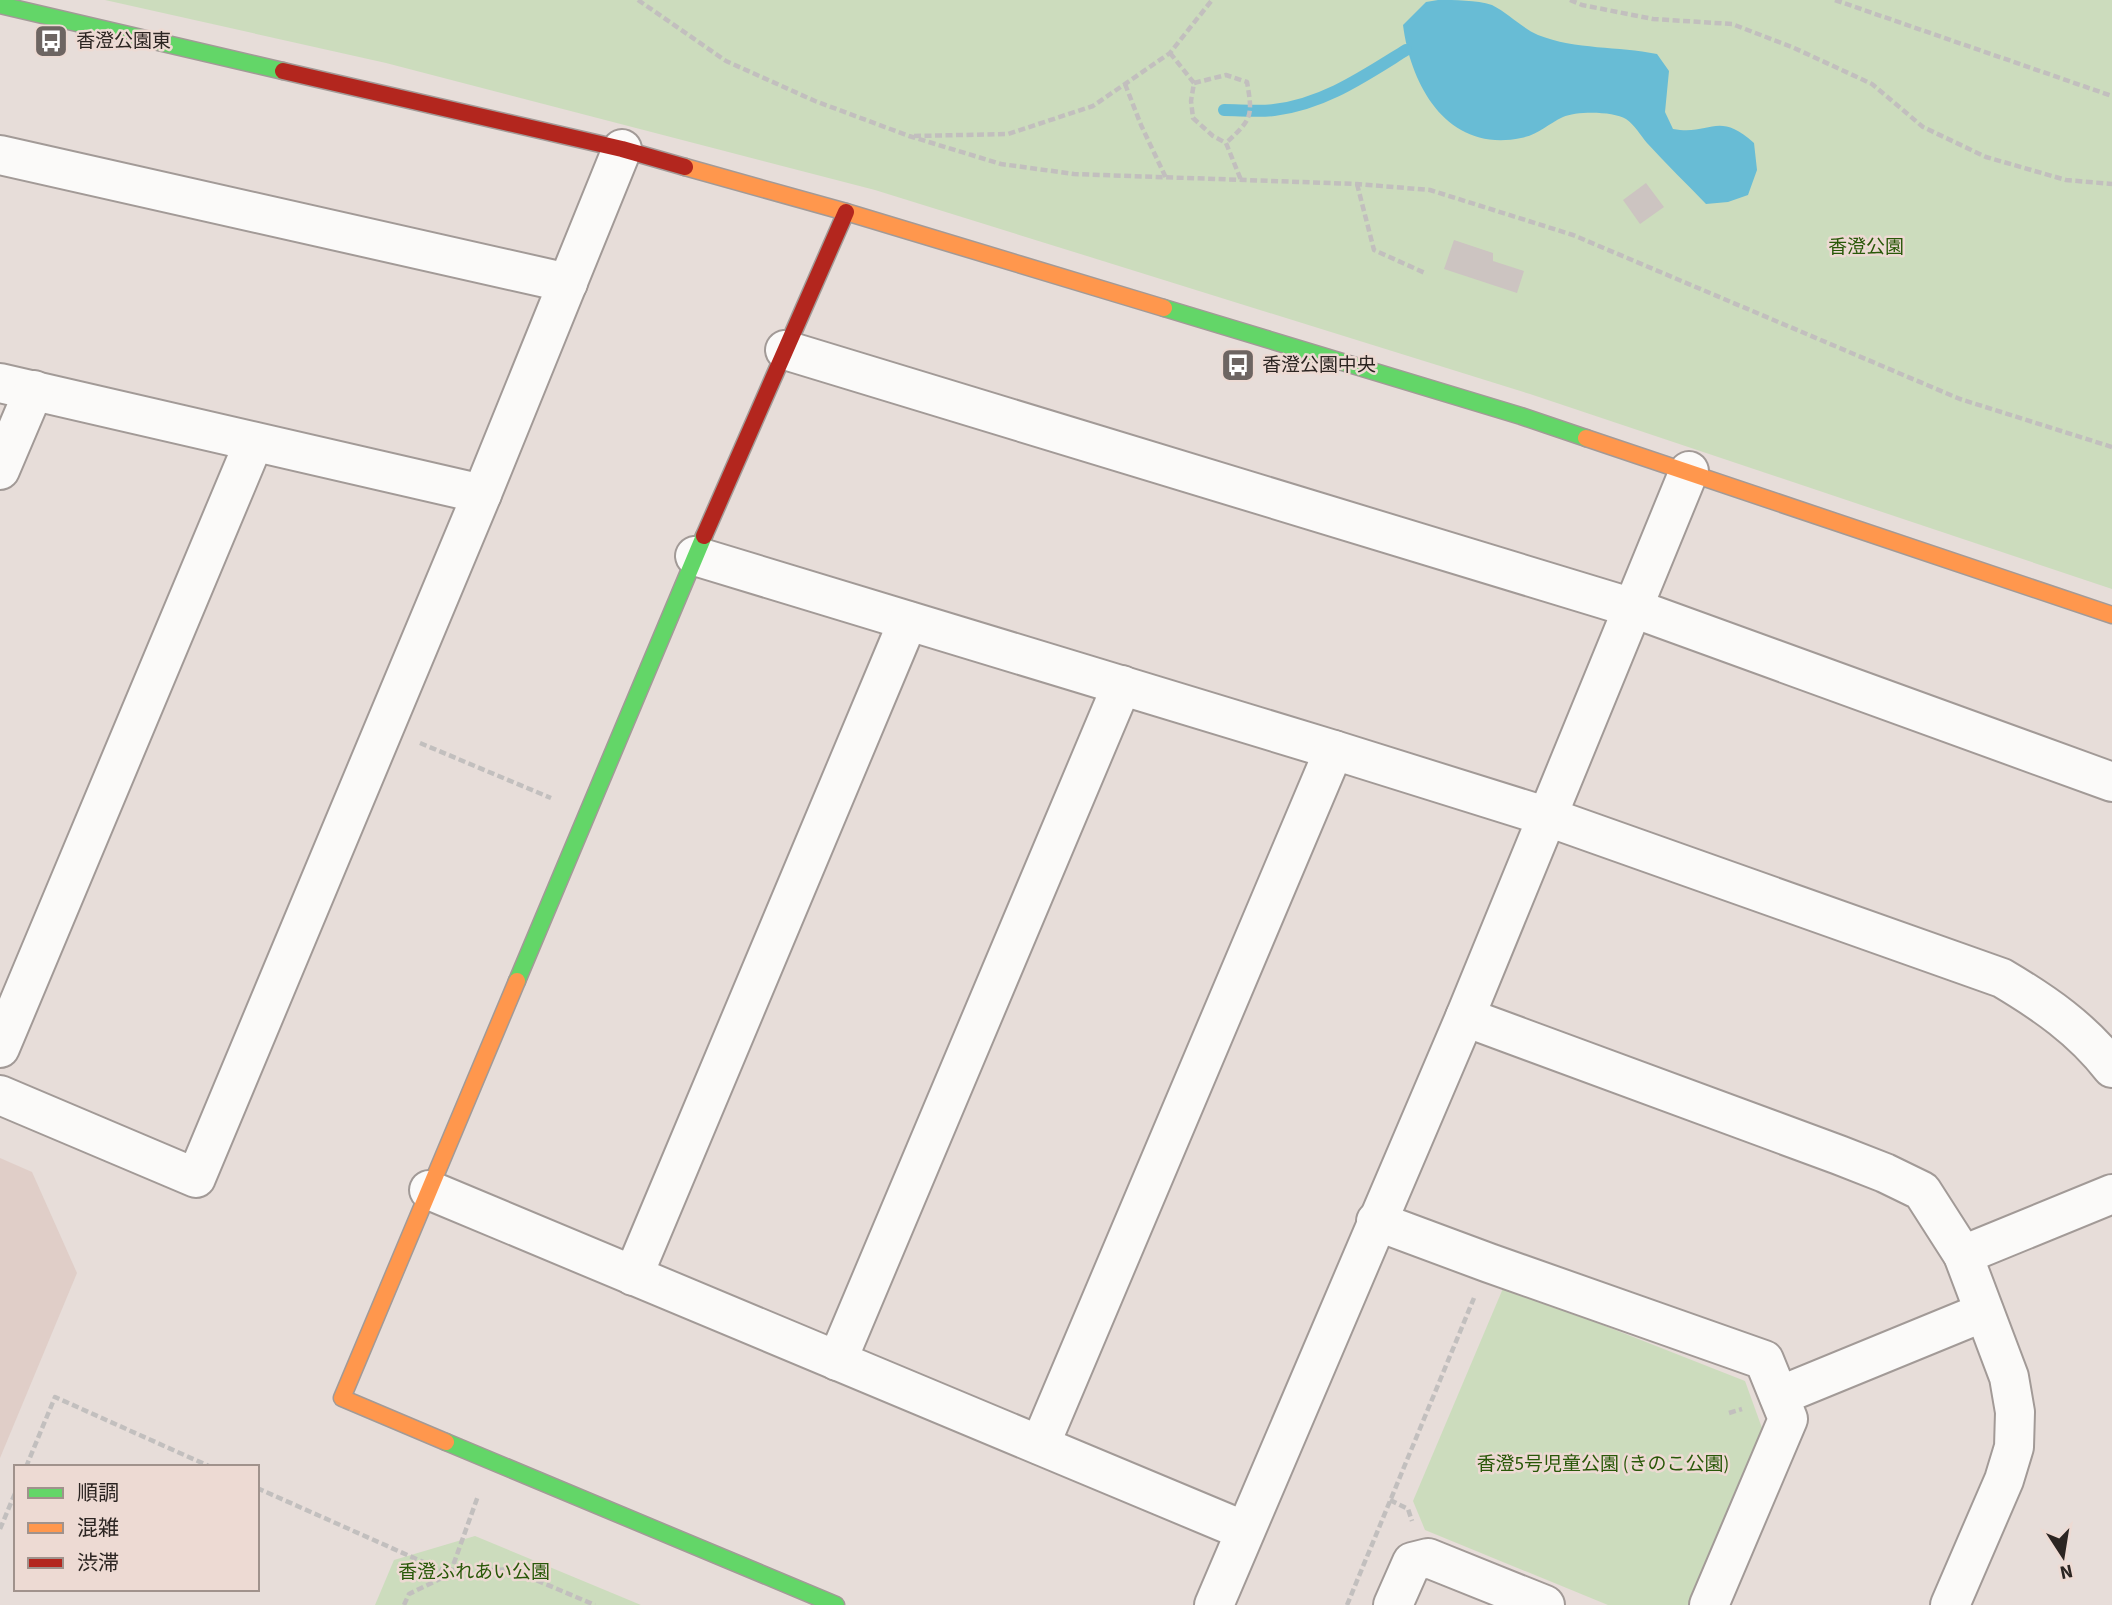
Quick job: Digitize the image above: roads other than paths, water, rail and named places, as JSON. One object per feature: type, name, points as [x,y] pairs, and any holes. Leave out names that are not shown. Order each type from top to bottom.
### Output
[{"type":"street","points":[[0,5],[622,149],[846,212],[1521,416],[2112,615]]},
{"type":"street","points":[[0,1095],[196,1178],[482,494],[622,149]]},
{"type":"street","points":[[0,155],[568,283]]},
{"type":"street","points":[[836,1605],[342,1398],[695,556],[846,212]]},
{"type":"street","points":[[785,350],[1633,608],[2112,782]]},
{"type":"street","points":[[0,470],[17,386],[482,494]]},
{"type":"street","points":[[0,1048],[254,442]]},
{"type":"street","points":[[1214,1605],[1465,1017],[1689,471]]},
{"type":"street","points":[[695,556],[1548,817],[2002,978],[2042,1002],[2077,1029],[2112,1068]]},
{"type":"street","points":[[633,1276],[908,621]]},
{"type":"street","points":[[837,1361],[1122,685]]},
{"type":"street","points":[[1040,1445],[1334,750]]},
{"type":"street","points":[[1465,1017],[1885,1173],[1922,1191],[1963,1255],[2009,1377],[2015,1412],[2014,1447],[2004,1480],[1950,1605]]},
{"type":"street","points":[[429,1190],[1245,1531]]},
{"type":"street","points":[[1963,1255],[2112,1194]]},
{"type":"street","points":[[1376,1221],[1489,1264],[1764,1360],[1788,1419],[1709,1605]]},
{"type":"street","points":[[1779,1396],[1984,1312]]},
{"type":"street","points":[[1393,1605],[1412,1562],[1428,1558],[1545,1605]]},
{"type":"water","points":[[1472,1],[1492,5],[1532,32],[1552,40],[1657,54],[1669,71],[1665,112],[1673,129],[1722,126],[1741,133],[1754,143],[1757,170],[1748,195],[1728,202],[1706,204],[1654,151],[1632,124],[1612,114],[1569,115],[1527,137],[1495,140],[1473,135],[1454,125],[1438,110],[1425,92],[1407,48],[1403,25],[1426,2]]},
{"type":"waterway","points":[[1224,110],[1274,110],[1310,102],[1343,88],[1406,50]]},
{"type":"place","name":"香澄公園東","points":[[51,41]]},
{"type":"place","name":"香澄公園中央","points":[[1238,365]]},
{"type":"park label","name":"香澄公園","points":[[1866,247]]},
{"type":"park label","name":"香澄5号児童公園 (きのこ公園)","points":[[1603,1464]]},
{"type":"park label","name":"香澄ふれあい公園","points":[[474,1572]]}]
